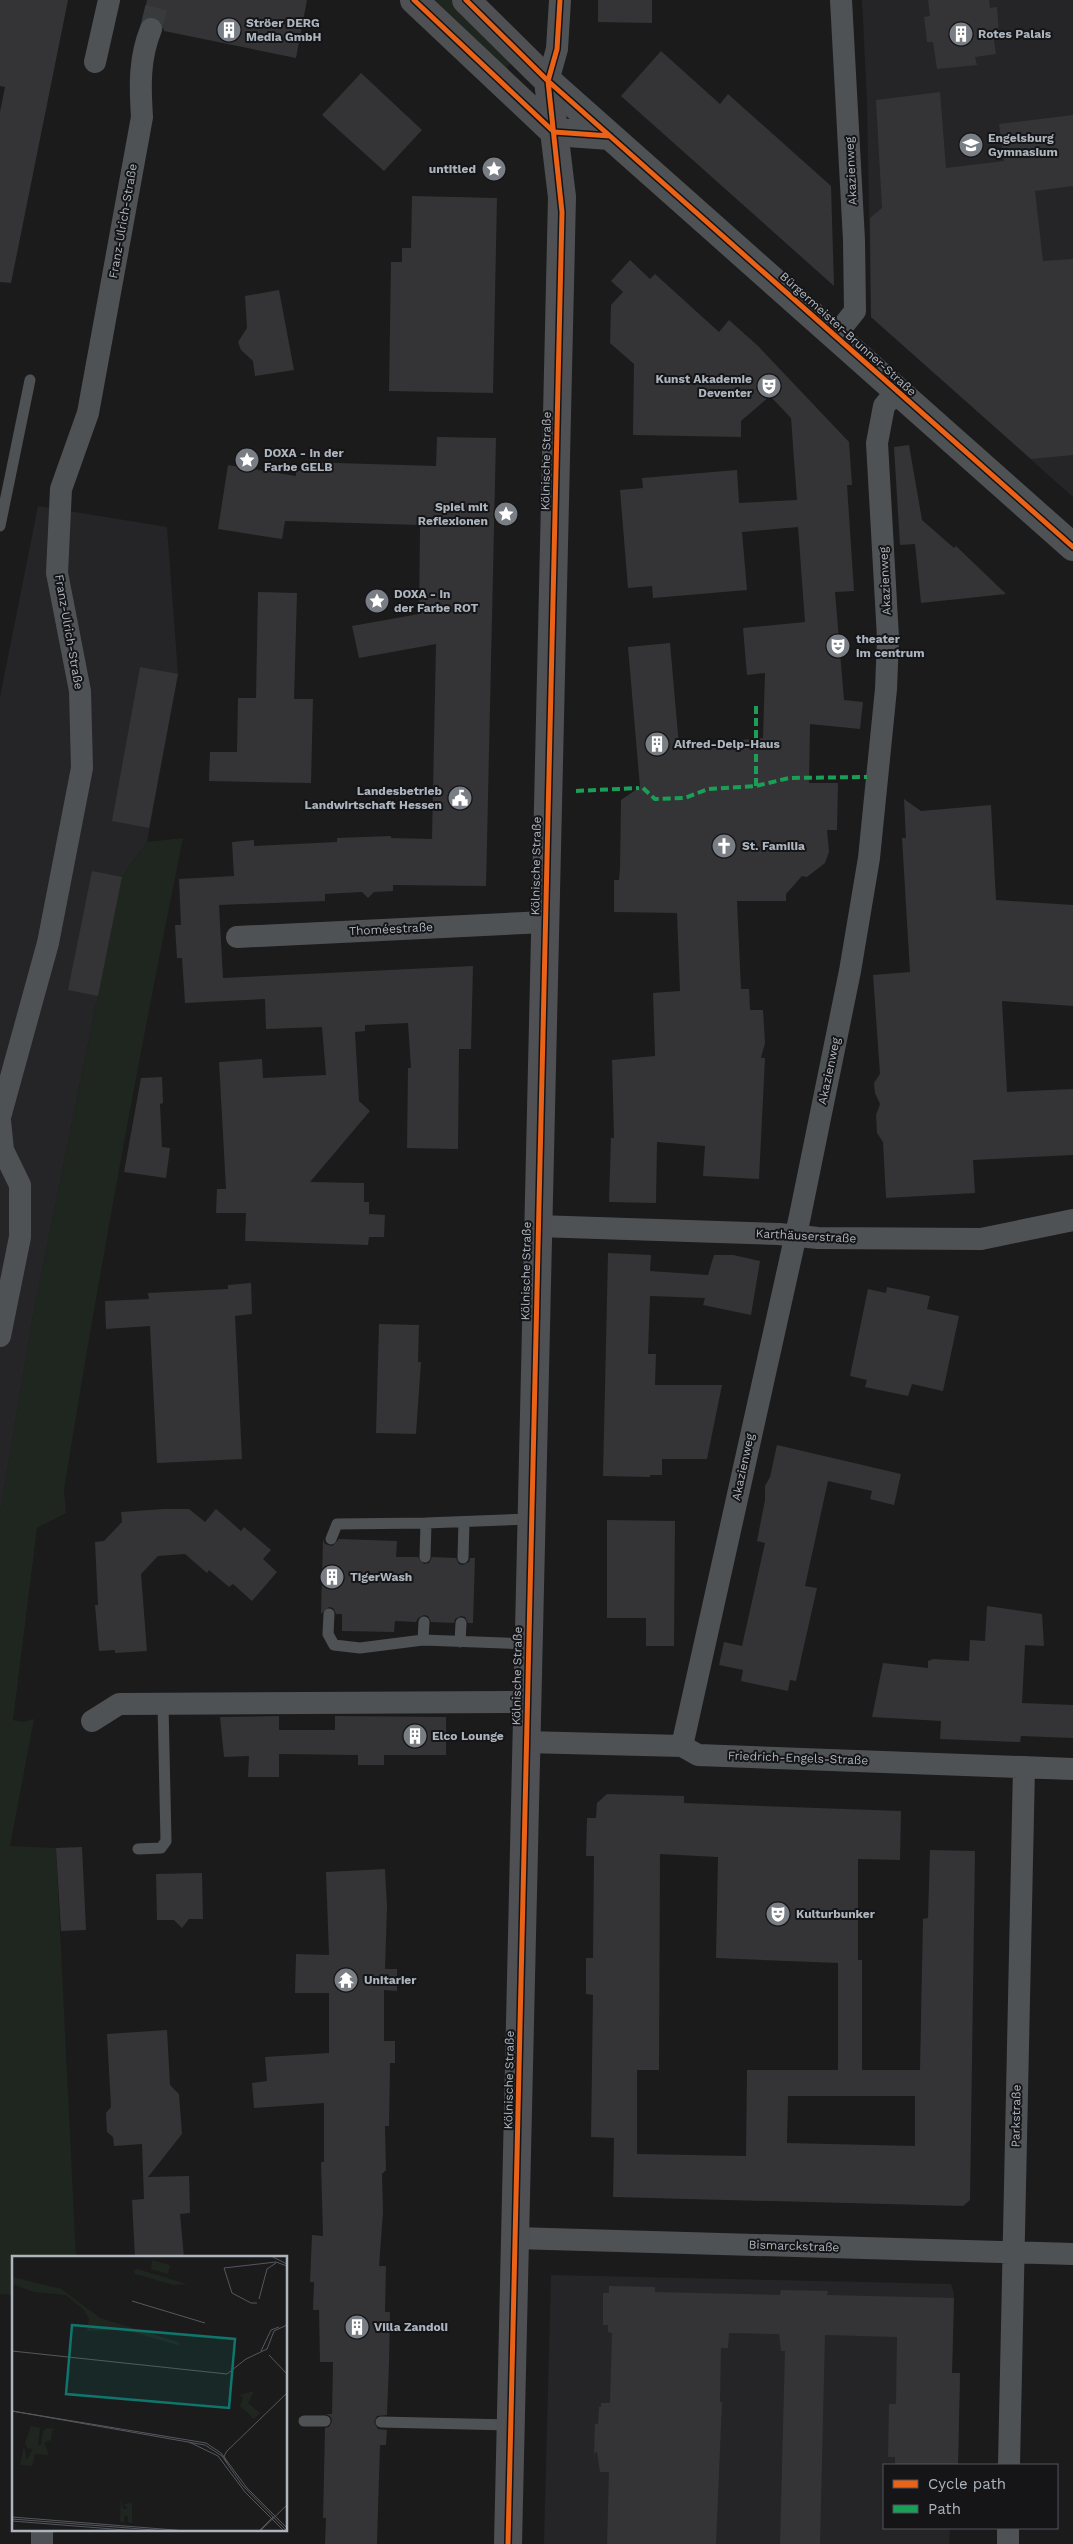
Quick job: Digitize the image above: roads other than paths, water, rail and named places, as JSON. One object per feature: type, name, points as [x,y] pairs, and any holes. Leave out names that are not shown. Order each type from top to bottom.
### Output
[{"type":"main road","points":[[414,0],[554,132]]},
{"type":"main road","name":"Bürgermeister-Brunner-Straße","points":[[466,0],[548,81]]},
{"type":"main road","name":"Kölnische Straße","points":[[508,2544],[530,1519],[562,204],[548,81]]},
{"type":"street","points":[[95,62],[109,0]]},
{"type":"street","name":"Kölnische Straße","points":[[548,81],[557,49],[560,0]]},
{"type":"street","name":"Akazienweg","points":[[835,336],[856,311],[853,213],[841,0]]},
{"type":"street","name":"Franz-Ulrich-Straße","points":[[0,1336],[20,1237],[20,1185],[2,1150],[0,1119],[48,942],[82,768],[80,691],[57,573],[62,489],[88,414],[142,117],[140,79],[146,42],[151,29]]},
{"type":"street","name":"Bürgermeister-Brunner-Straße","points":[[548,81],[1073,547]]},
{"type":"street","points":[[554,132],[610,136]]},
{"type":"street","name":"Akazienweg","points":[[682,1746],[850,971],[869,858],[886,688],[888,638],[877,443],[884,406],[897,391]]},
{"type":"street","name":"Thoméestraße","points":[[237,937],[545,922]]},
{"type":"street","name":"Karthäuserstraße","points":[[538,1226],[818,1238],[982,1239],[1073,1220]]},
{"type":"street","name":"Kölnische Straße","points":[[92,1721],[119,1704],[526,1702]]},
{"type":"street","name":"Friedrich-Engels-Straße","points":[[525,1742],[682,1746],[698,1755],[1073,1769]]},
{"type":"street","name":"Parkstraße","points":[[1009,2464],[1024,1767]]},
{"type":"street","name":"Bismarckstraße","points":[[515,2238],[1073,2254]]},
{"type":"street","points":[[1008,2529],[1008,2544]]},
{"type":"lane","points":[[0,526],[30,380]]},
{"type":"lane","points":[[331,1539],[337,1524],[530,1519]]},
{"type":"lane","points":[[462,1558],[464,1522]]},
{"type":"lane","points":[[425,1557],[426,1523]]},
{"type":"lane","points":[[329,1614],[328,1634],[334,1645],[360,1648],[424,1640],[528,1644]]},
{"type":"lane","points":[[424,1622],[424,1640]]},
{"type":"lane","points":[[460,1642],[461,1623]]},
{"type":"lane","points":[[138,1849],[161,1848],[166,1841],[163,1704]]},
{"type":"lane","points":[[304,2421],[325,2421]]},
{"type":"lane","points":[[381,2422],[511,2425]]},
{"type":"tunnel","points":[[151,29],[158,0]]},
{"type":"place","name":"Ströer DERG Media GmbH","points":[[229,30]]},
{"type":"place","name":"Rotes Palais","points":[[961,34]]},
{"type":"place","name":"Engelsburg Gymnasium","points":[[971,145]]},
{"type":"place","name":"untitled","points":[[494,169]]},
{"type":"place","name":"Kunst Akademie Deventer","points":[[769,386]]},
{"type":"place","name":"DOXA - in der Farbe GELB","points":[[247,460]]},
{"type":"place","name":"Spiel mit Reflexionen","points":[[506,514]]},
{"type":"place","name":"DOXA - in der Farbe ROT","points":[[377,601]]},
{"type":"place","name":"theater im centrum","points":[[838,646]]},
{"type":"place","name":"Alfred-Delp-Haus","points":[[657,744]]},
{"type":"place","name":"Landesbetrieb Landwirtschaft Hessen","points":[[460,798]]},
{"type":"place","name":"St. Familia","points":[[724,846]]},
{"type":"place","name":"TigerWash","points":[[332,1577]]},
{"type":"place","name":"Elco Lounge","points":[[415,1736]]},
{"type":"place","name":"Kulturbunker","points":[[778,1914]]},
{"type":"place","name":"Unitarier","points":[[346,1980]]},
{"type":"place","name":"Villa Zandoli","points":[[357,2327]]}]
